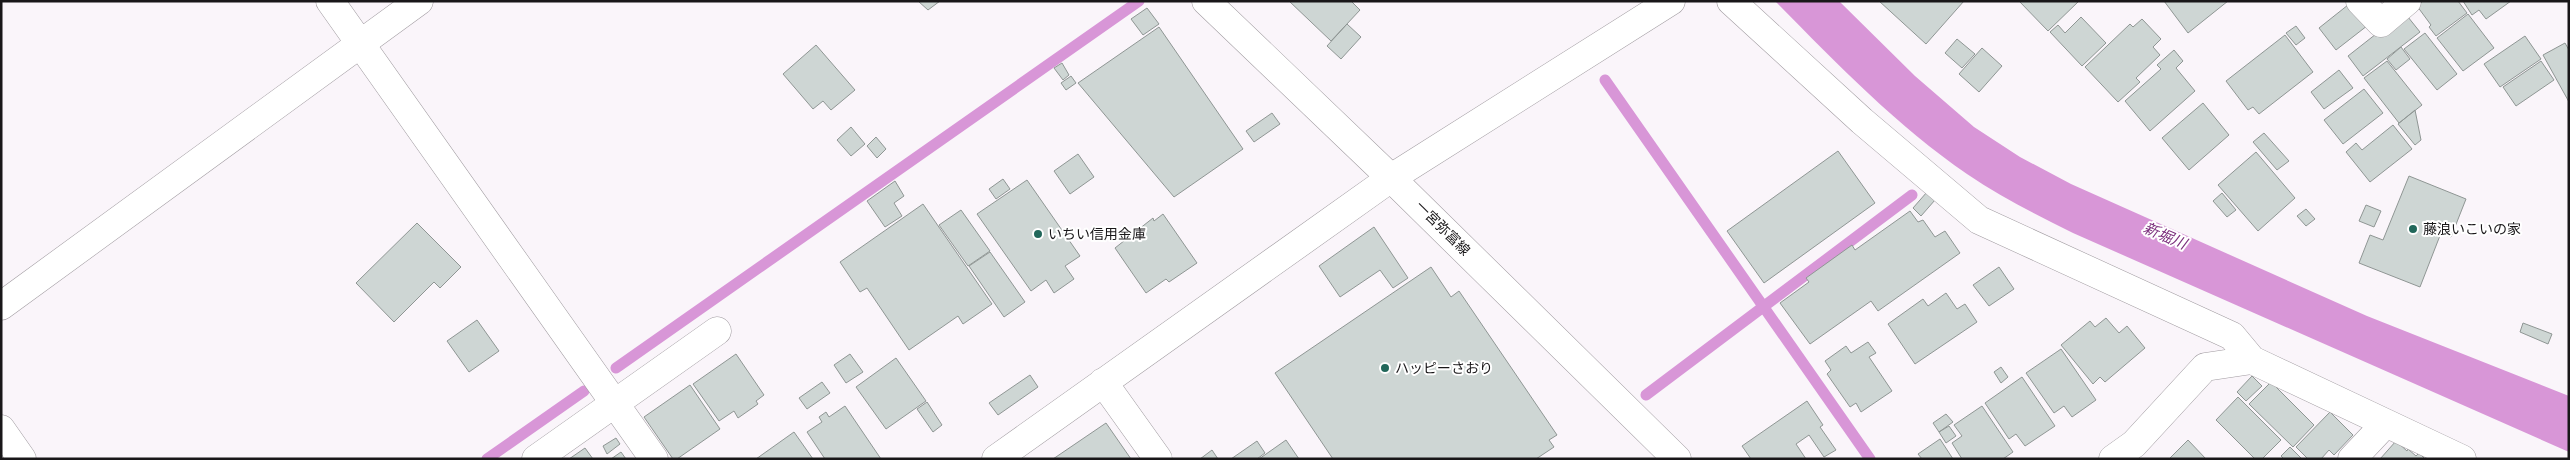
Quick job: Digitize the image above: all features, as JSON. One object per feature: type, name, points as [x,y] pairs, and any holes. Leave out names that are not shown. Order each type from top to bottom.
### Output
[{"type":"street","points":[[330,1],[654,459]]},
{"type":"street","points":[[1,306],[419,1]]},
{"type":"street","name":"一宮弥富線","points":[[1206,1],[1391,178],[1677,459]]},
{"type":"street","points":[[996,459],[1391,178],[1671,1]]},
{"type":"street","points":[[1731,1],[1862,121],[1979,220],[2232,336],[2252,360],[2462,459]]},
{"type":"street","points":[[2360,1],[2381,24],[2407,1]]},
{"type":"street","points":[[536,459],[717,332]]},
{"type":"street","points":[[2132,454],[2204,367],[2252,360]]},
{"type":"street","points":[[1103,382],[1158,459]]},
{"type":"street","points":[[2352,459],[2385,424]]},
{"type":"street","points":[[1,429],[22,459]]},
{"type":"water","name":"新堀川","points":[[1775,1],[1839,1],[1915,76],[1974,127],[2020,157],[2071,184],[2367,316],[2569,396],[2569,452],[2073,233],[2006,198],[1967,174],[1891,114],[1820,47]]},
{"type":"building","points":[[918,1],[940,1],[928,10]]},
{"type":"building","points":[[1289,1],[1351,1],[1360,10],[1331,41]]},
{"type":"building","points":[[1879,1],[1964,1],[1926,44]]},
{"type":"building","points":[[2019,1],[2079,1],[2048,31]]},
{"type":"building","points":[[2164,1],[2228,1],[2188,33]]},
{"type":"building","points":[[2353,1],[2372,22],[2336,50],[2319,28]]},
{"type":"building","points":[[2423,1],[2458,1],[2467,13],[2436,36],[2429,27],[2431,25],[2417,6]]},
{"type":"building","points":[[2463,1],[2511,1],[2486,19],[2479,10],[2472,15]]},
{"type":"building","points":[[1147,8],[1159,24],[1143,35],[1131,19]]},
{"type":"building","points":[[2404,12],[2420,32],[2363,76],[2348,56]]},
{"type":"building","points":[[2468,14],[2494,48],[2463,71],[2437,38]]},
{"type":"building","points":[[2081,17],[2106,43],[2082,66],[2050,32],[2058,25],[2065,33]]},
{"type":"building","points":[[2142,19],[2161,39],[2153,47],[2160,55],[2136,78],[2140,82],[2118,102],[2085,67],[2130,24],[2133,27]]},
{"type":"building","points":[[1347,24],[1361,37],[1341,59],[1327,46]]},
{"type":"building","points":[[2296,26],[2305,38],[2296,45],[2286,33]]},
{"type":"building","points":[[1159,27],[1243,149],[1174,197],[1078,83]]},
{"type":"building","points":[[2425,33],[2457,74],[2437,90],[2404,49]]},
{"type":"building","points":[[2285,35],[2313,72],[2259,114],[2253,107],[2248,110],[2226,81]]},
{"type":"building","points":[[2525,36],[2541,59],[2500,87],[2484,64]]},
{"type":"building","points":[[1957,39],[1975,54],[1962,68],[1945,53]]},
{"type":"building","points":[[2565,43],[2569,50],[2569,102],[2543,55]]},
{"type":"building","points":[[816,45],[855,90],[831,110],[823,101],[813,109],[783,74]]},
{"type":"building","points":[[2401,47],[2410,59],[2396,70],[2387,59]]},
{"type":"building","points":[[1982,48],[2002,66],[1979,92],[1959,74]]},
{"type":"building","points":[[2174,50],[2183,61],[2176,68],[2195,91],[2150,131],[2125,101],[2161,69],[2157,65]]},
{"type":"building","points":[[2387,61],[2422,105],[2399,123],[2364,78]]},
{"type":"building","points":[[2541,61],[2554,80],[2516,106],[2503,87]]},
{"type":"building","points":[[1062,63],[1069,75],[1063,80],[1054,68]]},
{"type":"building","points":[[2339,70],[2353,88],[2324,109],[2311,92]]},
{"type":"building","points":[[1071,76],[1076,83],[1066,90],[1061,83]]},
{"type":"building","points":[[2364,89],[2383,113],[2343,144],[2324,120]]},
{"type":"building","points":[[2203,103],[2229,135],[2189,170],[2162,138]]},
{"type":"building","points":[[2415,110],[2421,140],[2415,145],[2398,124]]},
{"type":"building","points":[[1272,113],[1280,124],[1254,142],[1246,131]]},
{"type":"building","points":[[2393,125],[2412,149],[2370,182],[2346,152],[2356,143],[2362,150]]},
{"type":"building","points":[[851,127],[865,144],[851,156],[837,140]]},
{"type":"building","points":[[2264,133],[2289,161],[2277,170],[2253,142]]},
{"type":"building","points":[[876,137],[886,149],[877,158],[867,146]]},
{"type":"building","points":[[1838,151],[1875,203],[1764,283],[1727,231]]},
{"type":"building","points":[[2256,152],[2295,198],[2258,231],[2218,185]]},
{"type":"building","points":[[1078,154],[1094,177],[1070,194],[1054,171]]},
{"type":"building","points":[[2409,176],[2466,199],[2451,237],[2441,233],[2420,287],[2359,263],[2370,235],[2383,240]]},
{"type":"building","points":[[1003,179],[1010,189],[996,199],[989,189]]},
{"type":"building","points":[[1027,180],[1080,256],[1065,266],[1074,279],[1054,293],[1046,280],[1031,291],[977,214]]},
{"type":"building","points":[[895,181],[904,196],[894,203],[902,216],[885,227],[867,201]]},
{"type":"building","points":[[1927,192],[1935,200],[1921,216],[1913,208]]},
{"type":"building","points":[[2222,193],[2236,210],[2227,217],[2213,201]]},
{"type":"building","points":[[923,204],[992,304],[963,324],[958,316],[909,350],[867,288],[860,292],[840,262]]},
{"type":"building","points":[[2366,205],[2381,211],[2374,227],[2359,221]]},
{"type":"building","points":[[2306,209],[2315,219],[2306,226],[2297,216]]},
{"type":"building","points":[[961,210],[990,251],[968,266],[939,225]]},
{"type":"building","points":[[1910,211],[1918,222],[1923,220],[1935,237],[1945,231],[1960,253],[1878,311],[1871,301],[1810,344],[1780,303],[1809,282],[1806,278],[1852,245],[1855,250]]},
{"type":"building","points":[[1163,214],[1197,263],[1169,282],[1166,279],[1146,293],[1115,248],[1153,218],[1154,221]]},
{"type":"building","points":[[417,223],[461,267],[440,288],[434,282],[394,322],[356,283]]},
{"type":"building","points":[[1374,227],[1408,278],[1393,288],[1380,270],[1340,297],[1319,266]]},
{"type":"building","points":[[990,252],[1025,302],[1004,317],[969,266]]},
{"type":"building","points":[[1431,267],[1451,297],[1459,291],[1557,435],[1549,440],[1554,447],[1536,459],[1333,459],[1275,373]]},
{"type":"building","points":[[1999,267],[2014,289],[1989,306],[1973,285]]},
{"type":"building","points":[[1946,293],[1957,309],[1965,304],[1977,322],[1915,364],[1888,324],[1923,299],[1928,306]]},
{"type":"building","points":[[2106,318],[2119,333],[2127,326],[2145,348],[2105,382],[2100,377],[2093,384],[2061,345],[2090,321],[2095,327]]},
{"type":"building","points":[[477,320],[499,351],[469,372],[447,341]]},
{"type":"building","points":[[2523,323],[2552,334],[2548,344],[2520,332]]},
{"type":"building","points":[[1868,342],[1876,353],[1869,357],[1892,391],[1861,412],[1856,403],[1850,407],[1827,374],[1831,370],[1825,361],[1846,346],[1851,353]]},
{"type":"building","points":[[2061,349],[2096,400],[2072,417],[2064,406],[2054,413],[2026,373]]},
{"type":"building","points":[[736,354],[764,395],[756,401],[758,404],[738,418],[734,411],[719,421],[693,384]]},
{"type":"building","points":[[850,354],[863,372],[846,383],[834,365]]},
{"type":"building","points":[[896,358],[926,401],[886,429],[856,387]]},
{"type":"building","points":[[2001,367],[2008,377],[2001,383],[1994,372]]},
{"type":"building","points":[[1030,375],[1038,387],[998,415],[989,403]]},
{"type":"building","points":[[2252,376],[2262,386],[2246,401],[2237,392]]},
{"type":"building","points":[[2022,377],[2055,426],[2025,446],[2016,434],[2009,439],[1985,403]]},
{"type":"building","points":[[822,382],[830,393],[807,409],[799,398]]},
{"type":"building","points":[[2271,382],[2314,425],[2293,447],[2249,404]]},
{"type":"building","points":[[690,385],[720,429],[677,459],[673,459],[644,417]]},
{"type":"building","points":[[2238,397],[2281,440],[2262,459],[2255,459],[2216,420]]},
{"type":"building","points":[[1807,401],[1823,425],[1820,427],[1836,450],[1824,457],[1809,435],[1796,444],[1806,459],[1751,459],[1742,446]]},
{"type":"building","points":[[927,402],[942,425],[933,432],[917,409]]},
{"type":"building","points":[[845,406],[881,459],[825,459],[807,432],[822,422],[819,417],[826,412],[829,417]]},
{"type":"building","points":[[1982,406],[2013,452],[2003,459],[1962,459],[1952,443],[1962,436],[1954,425]]},
{"type":"building","points":[[2330,412],[2353,435],[2334,455],[2329,450],[2321,459],[2308,459],[2296,447]]},
{"type":"building","points":[[1946,414],[1953,422],[1939,432],[1933,423]]},
{"type":"building","points":[[1106,423],[1131,459],[1053,459]]},
{"type":"building","points":[[1949,426],[1956,436],[1946,443],[1939,432]]},
{"type":"building","points":[[794,432],[813,459],[756,459]]},
{"type":"building","points":[[616,438],[620,444],[607,454],[603,446]]},
{"type":"building","points":[[1940,439],[1953,459],[1922,459],[1918,454]]},
{"type":"building","points":[[1286,440],[1299,459],[1259,459]]},
{"type":"building","points":[[2188,440],[2206,459],[2169,459]]},
{"type":"building","points":[[1257,441],[1265,453],[1257,459],[1231,459]]},
{"type":"building","points":[[2396,441],[2407,451],[2408,449],[2416,456],[2419,453],[2425,459],[2380,459]]},
{"type":"building","points":[[2290,447],[2302,459],[2284,459],[2281,456]]},
{"type":"building","points":[[585,448],[593,459],[569,459]]},
{"type":"building","points":[[1212,450],[1218,459],[1200,459]]},
{"type":"building","points":[[621,452],[626,459],[611,459]]},
{"type":"waterway","points":[[616,368],[1139,1]]},
{"type":"waterway","points":[[1605,80],[1870,459]]},
{"type":"waterway","points":[[1646,395],[1912,195]]},
{"type":"waterway","points":[[487,459],[584,391]]},
{"type":"place","name":"藤浪いこいの家","points":[[2413,229]]},
{"type":"place","name":"いちい信用金庫","points":[[1038,234]]},
{"type":"place","name":"ハッピーさおり","points":[[1385,368]]}]
